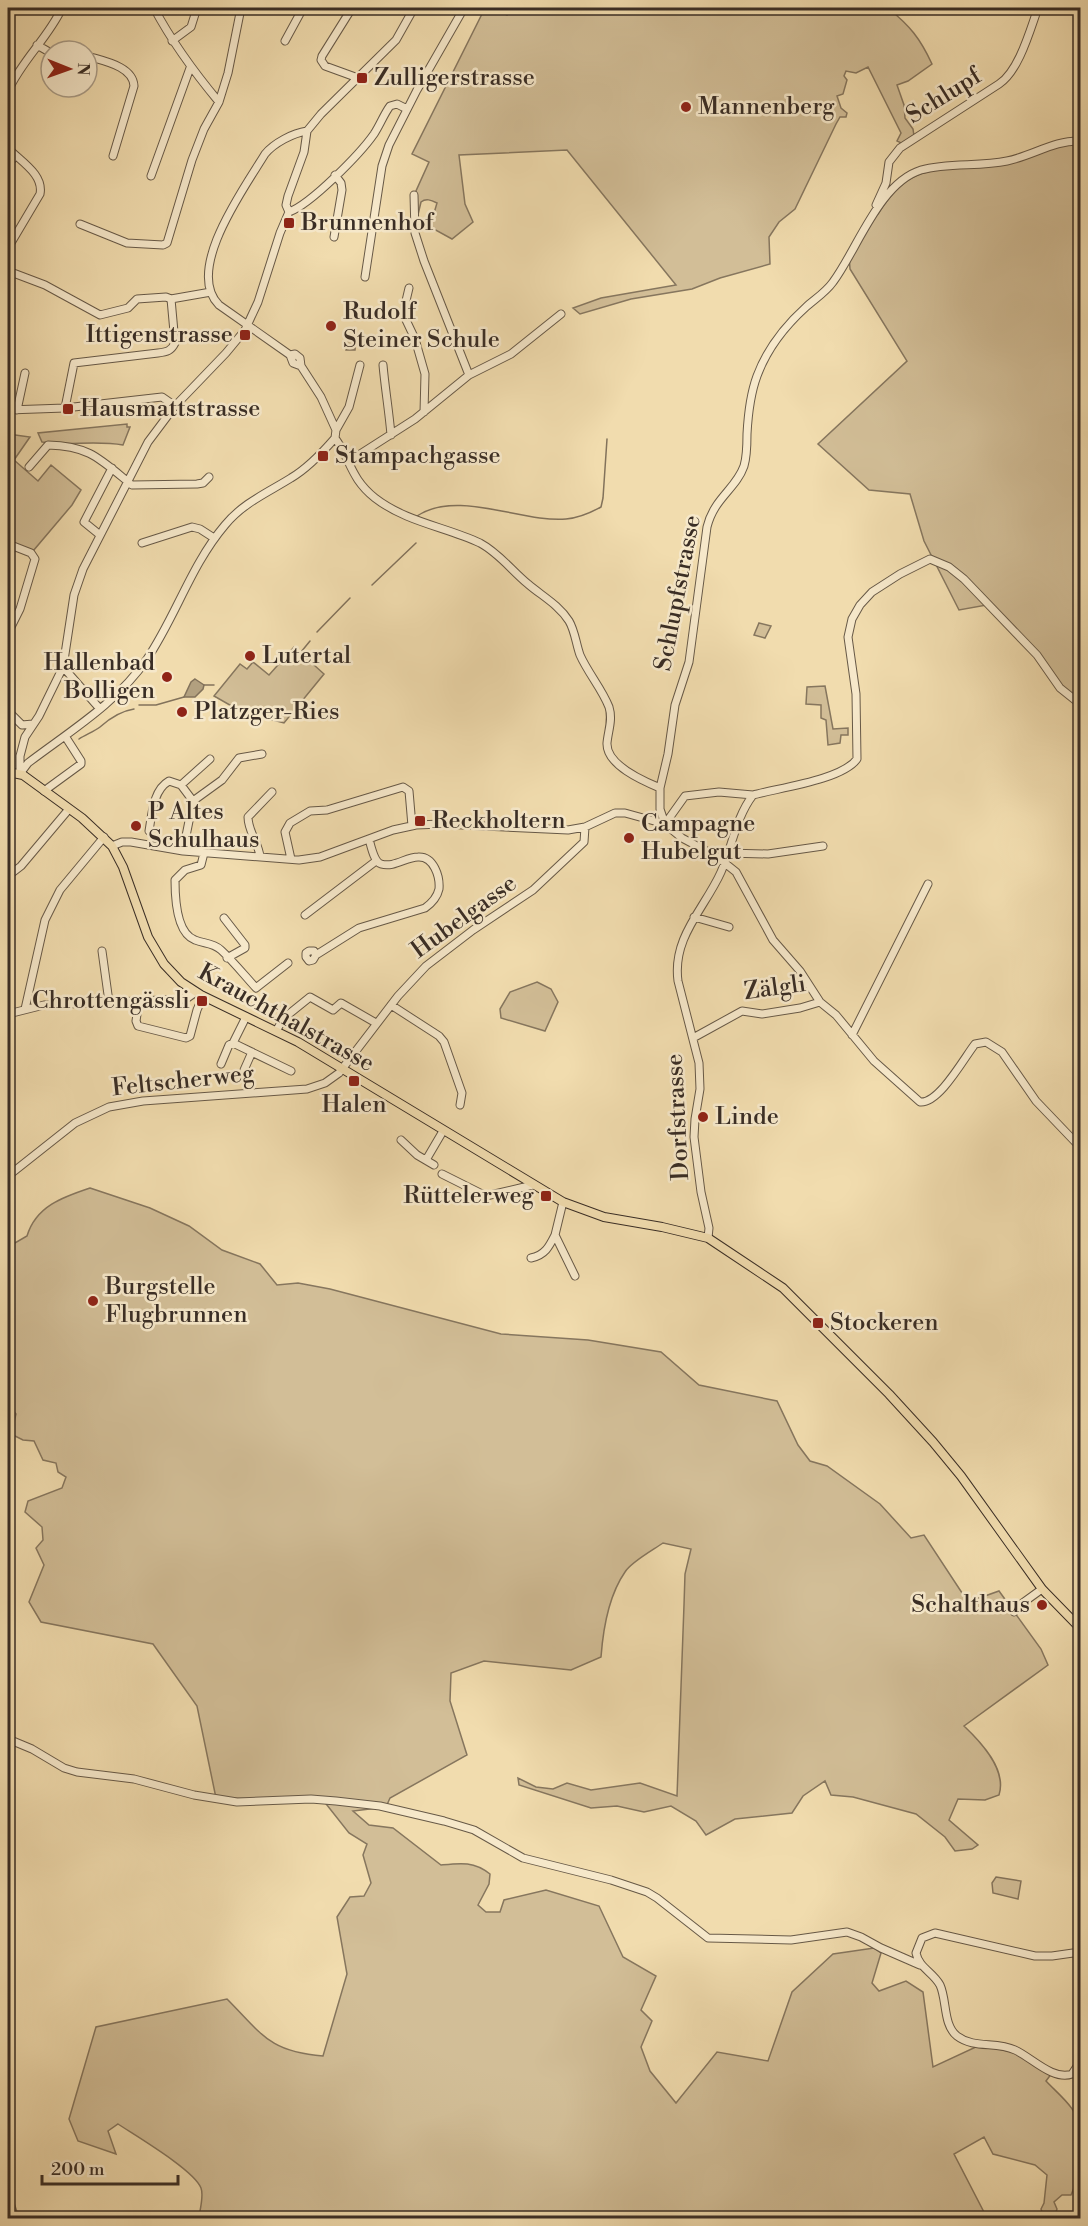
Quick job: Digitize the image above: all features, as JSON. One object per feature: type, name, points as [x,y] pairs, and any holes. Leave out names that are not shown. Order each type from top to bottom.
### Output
[{"type":"main road","points":[[8,772],[20,774]]},
{"type":"main road","name":"Krauchthalstrasse","points":[[20,774],[69,809],[112,846],[122,864],[141,921],[158,956],[175,977],[199,994],[276,1031],[562,1202],[604,1217],[708,1238],[791,1295],[895,1400],[954,1467],[1042,1589],[1080,1628]]},
{"type":"street","points":[[8,90],[19,68],[38,45],[62,8]]},
{"type":"street","points":[[153,8],[190,68],[219,102]]},
{"type":"street","points":[[172,41],[191,27],[197,8]]},
{"type":"street","points":[[80,224],[127,243],[163,245],[166,243],[192,160],[204,129],[219,102],[228,73],[241,8]]},
{"type":"street","points":[[285,41],[303,8]]},
{"type":"street","points":[[352,8],[321,60],[325,66],[358,78]]},
{"type":"street","points":[[289,212],[286,205],[288,196],[304,152],[307,131],[396,40],[414,8]]},
{"type":"street","points":[[365,277],[382,166],[389,145],[464,8]]},
{"type":"street","name":"Schlupf","points":[[874,216],[874,209],[887,180],[888,165],[895,153],[915,137],[1007,78],[1026,41],[1038,8]]},
{"type":"street","points":[[99,60],[126,70],[134,86],[113,156]]},
{"type":"street","points":[[151,176],[190,68]]},
{"type":"street","points":[[20,774],[20,756],[25,737],[39,716],[63,667],[76,588],[100,535],[148,442],[175,406],[232,347],[248,325],[289,212],[301,206],[336,175],[372,136],[390,106],[397,104],[407,109]]},
{"type":"street","points":[[307,131],[296,133],[270,149],[261,160],[215,242],[210,266],[211,292],[219,305],[290,355],[293,363],[301,366],[321,397],[336,430]]},
{"type":"street","name":"Schlupfstrasse","points":[[665,824],[660,809],[660,788],[668,754],[675,705],[689,662],[707,527],[718,501],[745,464],[749,411],[755,380],[769,350],[789,324],[833,282],[884,200],[896,186],[912,174],[922,170],[998,163],[1062,143],[1080,141]]},
{"type":"street","points":[[8,148],[39,179],[41,188],[40,194],[8,248]]},
{"type":"street","points":[[8,165],[15,156]]},
{"type":"street","points":[[334,237],[342,190],[336,175]]},
{"type":"street","points":[[414,195],[416,233],[424,261],[468,375]]},
{"type":"street","points":[[8,271],[45,285],[100,315],[128,308],[137,299],[166,297],[171,299],[211,292]]},
{"type":"street","points":[[409,288],[405,305],[406,320],[415,339],[425,374],[424,412]]},
{"type":"street","points":[[64,408],[74,363],[167,352],[173,348],[175,343],[171,299]]},
{"type":"street","points":[[347,461],[424,412],[468,375],[511,354],[561,314]]},
{"type":"street","points":[[383,364],[391,435]]},
{"type":"street","points":[[360,365],[349,407],[336,430],[335,438],[365,489],[384,504],[412,518],[480,543],[558,607],[570,622],[581,657],[608,707],[611,721],[607,747],[610,757],[639,779],[660,788]]},
{"type":"street","points":[[17,410],[26,373]]},
{"type":"street","points":[[8,410],[64,408],[162,398],[175,406]]},
{"type":"street","points":[[20,774],[28,763],[100,709],[124,687],[148,658],[196,566],[214,538],[241,508],[297,474],[335,438]]},
{"type":"street","points":[[29,467],[48,445],[77,448],[99,457],[132,485],[203,483],[209,477]]},
{"type":"street","points":[[100,535],[84,522],[112,468]]},
{"type":"street","points":[[142,543],[192,527],[201,529],[214,538]]},
{"type":"street","points":[[8,544],[31,553],[35,559],[20,609],[8,633]]},
{"type":"street","points":[[665,824],[685,796],[719,792],[753,795],[812,781],[854,763],[858,751],[856,694],[848,634],[852,619],[860,605],[872,592],[930,559],[949,567],[964,579],[1038,655],[1060,688],[1080,704]]},
{"type":"street","points":[[63,667],[65,672],[100,709]]},
{"type":"street","points":[[10,714],[23,725],[33,724]]},
{"type":"street","points":[[10,714],[25,737]]},
{"type":"street","points":[[44,791],[81,764],[65,736]]},
{"type":"street","points":[[183,851],[193,801],[222,780],[239,758],[262,754]]},
{"type":"street","points":[[181,785],[210,759]]},
{"type":"street","points":[[149,831],[153,806],[165,783],[169,781],[181,785],[193,801]]},
{"type":"street","points":[[291,860],[285,832],[290,823],[310,811],[327,810],[403,787],[409,791],[412,826]]},
{"type":"street","points":[[260,857],[259,848],[248,825],[248,818],[272,792]]},
{"type":"street","name":"Dorfstrasse","points":[[708,1238],[709,1228],[701,1192],[694,1137],[700,1078],[690,1024],[678,981],[678,967],[684,940],[694,917],[720,874],[741,818],[753,795]]},
{"type":"street","points":[[8,876],[21,866],[69,809]]},
{"type":"street","points":[[112,846],[122,842],[131,842],[183,851],[291,860],[320,857],[412,826],[442,824],[563,830],[585,827],[618,813],[665,824],[682,838],[724,862],[736,872],[773,940],[800,971],[820,1002],[834,1012],[874,1062],[919,1101],[924,1102],[931,1099],[948,1081],[975,1044],[986,1042],[1004,1055],[1036,1101],[1080,1147]]},
{"type":"street","name":"Hubelgasse","points":[[342,1069],[376,1023],[420,972],[446,950],[522,899],[542,882],[585,842],[585,827]]},
{"type":"street","points":[[25,1009],[45,920],[60,891],[104,837]]},
{"type":"street","points":[[316,955],[359,928],[425,908],[434,901],[439,890],[438,877],[433,864],[419,856],[392,864],[382,864],[376,861],[369,839]]},
{"type":"street","points":[[727,853],[768,854],[823,846]]},
{"type":"street","points":[[204,853],[201,865],[185,870],[175,879],[179,918],[187,934],[195,940],[208,942],[220,949],[256,988],[288,963]]},
{"type":"street","points":[[305,915],[376,861]]},
{"type":"street","points":[[852,1035],[928,884]]},
{"type":"street","points":[[694,917],[729,927]]},
{"type":"street","points":[[224,918],[245,945],[245,948],[227,958]]},
{"type":"street","points":[[102,951],[109,1002]]},
{"type":"street","points":[[8,1014],[44,1005],[186,999],[199,994],[190,1036],[186,1038],[138,1026],[136,1021],[139,1002]]},
{"type":"street","points":[[276,1031],[284,1018],[310,997],[333,1010],[341,1003],[376,1023]]},
{"type":"street","name":"Zälgli","points":[[693,1038],[742,1011],[762,1014],[800,1008],[820,1002]]},
{"type":"street","points":[[391,1005],[439,1036],[444,1042],[462,1093],[460,1105]]},
{"type":"street","points":[[221,1064],[229,1045],[246,1017]]},
{"type":"street","points":[[690,1024],[704,1031]]},
{"type":"street","points":[[232,1043],[291,1071]]},
{"type":"street","points":[[244,1070],[252,1053]]},
{"type":"street","name":"Feltscherweg","points":[[8,1176],[75,1123],[103,1109],[130,1102],[307,1089],[325,1083],[342,1069]]},
{"type":"street","points":[[426,1160],[443,1131]]},
{"type":"street","points":[[401,1140],[417,1155],[434,1165]]},
{"type":"street","points":[[442,1174],[486,1196],[533,1185]]},
{"type":"street","points":[[531,1258],[539,1257],[547,1250],[555,1235],[562,1202]]},
{"type":"street","points":[[555,1235],[575,1276]]},
{"type":"street","points":[[1014,1612],[1017,1607],[1042,1589]]},
{"type":"street","points":[[8,1739],[32,1749],[64,1768],[77,1772],[138,1780],[194,1795],[237,1802],[311,1799],[383,1806],[454,1823],[474,1830],[523,1858],[611,1880],[647,1892],[708,1938],[791,1940],[847,1932],[905,1957],[920,1965],[937,1980],[951,2028],[961,2039],[974,2044],[999,2044],[1010,2047],[1060,2075],[1072,2074],[1080,2062]]},
{"type":"street","points":[[905,1957],[916,1950],[922,1938],[935,1933],[1035,1956],[1080,1952]]},
{"type":"street","points":[[916,1950],[920,1965]]},
{"type":"shaded area","points":[[485,8],[494,8],[507,15],[512,8],[888,8],[914,33],[932,64],[908,81],[897,85],[904,105],[905,118],[913,129],[914,136],[903,144],[897,141],[901,133],[868,67],[856,73],[846,71],[844,76],[847,80],[843,94],[837,96],[841,108],[847,113],[846,117],[840,117],[836,124],[795,209],[779,222],[769,237],[770,264],[720,278],[692,289],[631,299],[580,314],[573,308],[601,298],[676,285],[567,150],[459,155],[465,204],[473,222],[452,239],[430,227],[437,203],[431,200],[421,202],[417,219],[416,191],[429,162],[412,154]]},
{"type":"shaded area","points":[[1080,142],[1080,702],[1066,693],[992,604],[959,610],[924,541],[910,494],[869,490],[818,444],[907,361],[850,269],[849,255],[874,216],[897,189],[917,175],[928,172],[955,167],[996,165]]},
{"type":"shaded area","points":[[347,335],[356,335],[355,350],[346,350]]},
{"type":"shaded area","points":[[127,424],[127,427],[130,427],[123,445],[42,442],[38,433]]},
{"type":"shaded area","points":[[8,434],[30,437],[14,460],[38,481],[51,465],[81,490],[72,505],[33,551],[15,544],[8,538]]},
{"type":"shaded area","points":[[759,623],[771,626],[765,638],[754,635]]},
{"type":"shaded area","points":[[294,647],[324,674],[284,723],[242,712],[214,696],[240,664],[247,669],[253,662],[269,675]]},
{"type":"shaded area","points":[[195,679],[204,685],[203,689],[195,697],[184,697],[191,682]]},
{"type":"shaded area","points":[[825,686],[833,729],[848,728],[848,735],[841,735],[840,743],[828,745],[826,720],[821,718],[821,705],[806,704],[807,687]]},
{"type":"shaded area","points":[[537,982],[551,989],[558,1002],[545,1031],[501,1018],[500,1009],[510,992]]},
{"type":"shaded area","points":[[90,1188],[150,1208],[189,1226],[222,1250],[260,1264],[277,1285],[298,1283],[330,1289],[501,1334],[588,1340],[661,1352],[699,1385],[777,1401],[798,1445],[810,1461],[827,1466],[880,1504],[911,1538],[924,1535],[968,1602],[999,1591],[1041,1649],[1048,1665],[964,1726],[991,1758],[1001,1786],[999,1795],[985,1800],[958,1799],[949,1820],[978,1845],[972,1849],[955,1851],[945,1837],[916,1814],[853,1797],[831,1795],[825,1781],[803,1796],[792,1813],[735,1819],[706,1835],[696,1821],[671,1806],[644,1812],[617,1806],[591,1808],[519,1785],[518,1778],[536,1787],[553,1789],[567,1783],[591,1790],[640,1783],[677,1796],[685,1574],[691,1549],[663,1543],[632,1564],[619,1581],[608,1613],[601,1657],[571,1670],[484,1661],[451,1673],[450,1701],[467,1755],[390,1798],[386,1807],[353,1811],[369,1825],[393,1828],[441,1865],[472,1865],[490,1874],[489,1884],[478,1905],[486,1912],[500,1912],[504,1900],[546,1890],[599,1906],[623,1957],[656,1976],[641,2010],[652,2021],[641,2047],[650,2071],[676,2103],[717,2052],[768,2061],[792,1992],[833,1954],[874,1948],[881,1953],[872,1983],[879,1991],[906,1981],[923,1992],[933,2067],[980,2045],[1021,2054],[1052,2073],[1046,2081],[1072,2109],[1080,2131],[1080,2173],[1071,2195],[1062,2195],[1054,2202],[1057,2209],[1054,2218],[1044,2218],[1041,2209],[1044,2203],[1047,2175],[1035,2165],[993,2154],[984,2137],[954,2154],[987,2218],[196,2218],[199,2217],[202,2195],[201,2188],[196,2181],[176,2163],[118,2124],[108,2131],[116,2154],[78,2141],[69,2119],[96,2027],[227,1999],[259,2031],[278,2045],[305,2054],[323,2056],[347,1974],[337,1917],[350,1897],[364,1896],[371,1883],[363,1855],[367,1844],[349,1833],[323,1800],[216,1798],[197,1706],[153,1644],[41,1622],[29,1602],[44,1565],[36,1548],[43,1540],[42,1527],[25,1512],[28,1501],[62,1488],[66,1477],[58,1472],[56,1463],[43,1460],[34,1441],[23,1440],[11,1434],[16,1414],[9,1406],[13,1371],[8,1358],[8,1247],[27,1236],[37,1217],[52,1204]]},
{"type":"shaded area","points":[[996,1877],[1021,1881],[1018,1899],[993,1893],[992,1883]]},
{"type":"shaded area","points":[[8,2185],[19,2218],[8,2218]]},
{"type":"waterway","points":[[417,516],[433,509],[451,506],[470,506],[549,519],[566,519],[589,513],[601,507],[607,439]]},
{"type":"waterway","points":[[372,585],[416,543]]},
{"type":"waterway","points":[[317,632],[350,598]]},
{"type":"waterway","points":[[301,652],[310,641]]},
{"type":"waterway","points":[[204,685],[214,685]]},
{"type":"waterway","points":[[139,705],[156,705],[184,697]]},
{"type":"waterway","points":[[79,739],[98,729],[116,715],[134,709]]},
{"type":"place","name":"Zulligerstrasse","points":[[362,78]]},
{"type":"place","name":"Mannenberg","points":[[686,107]]},
{"type":"place","name":"Brunnenhof","points":[[289,223]]},
{"type":"place","name":"Rudolf Steiner Schule","points":[[331,326]]},
{"type":"place","name":"Ittigenstrasse","points":[[245,335]]},
{"type":"place","name":"Hausmattstrasse","points":[[68,409]]},
{"type":"place","name":"Stampachgasse","points":[[323,456]]},
{"type":"place","name":"Lutertal","points":[[250,656]]},
{"type":"place","name":"Hallenbad Bolligen","points":[[167,677]]},
{"type":"place","name":"Platzger-Ries","points":[[182,712]]},
{"type":"place","name":"Reckholtern","points":[[420,821]]},
{"type":"place","name":"P Altes Schulhaus","points":[[136,826]]},
{"type":"place","name":"Campagne Hubelgut","points":[[629,838]]},
{"type":"place","name":"Chrottengässli","points":[[202,1001]]},
{"type":"place","name":"Halen","points":[[354,1081]]},
{"type":"place","name":"Linde","points":[[703,1117]]},
{"type":"place","name":"Rüttelerweg","points":[[546,1196]]},
{"type":"place","name":"Burgstelle Flugbrunnen","points":[[93,1301]]},
{"type":"place","name":"Stockeren","points":[[818,1323]]},
{"type":"place","name":"Schalthaus","points":[[1042,1605]]}]
